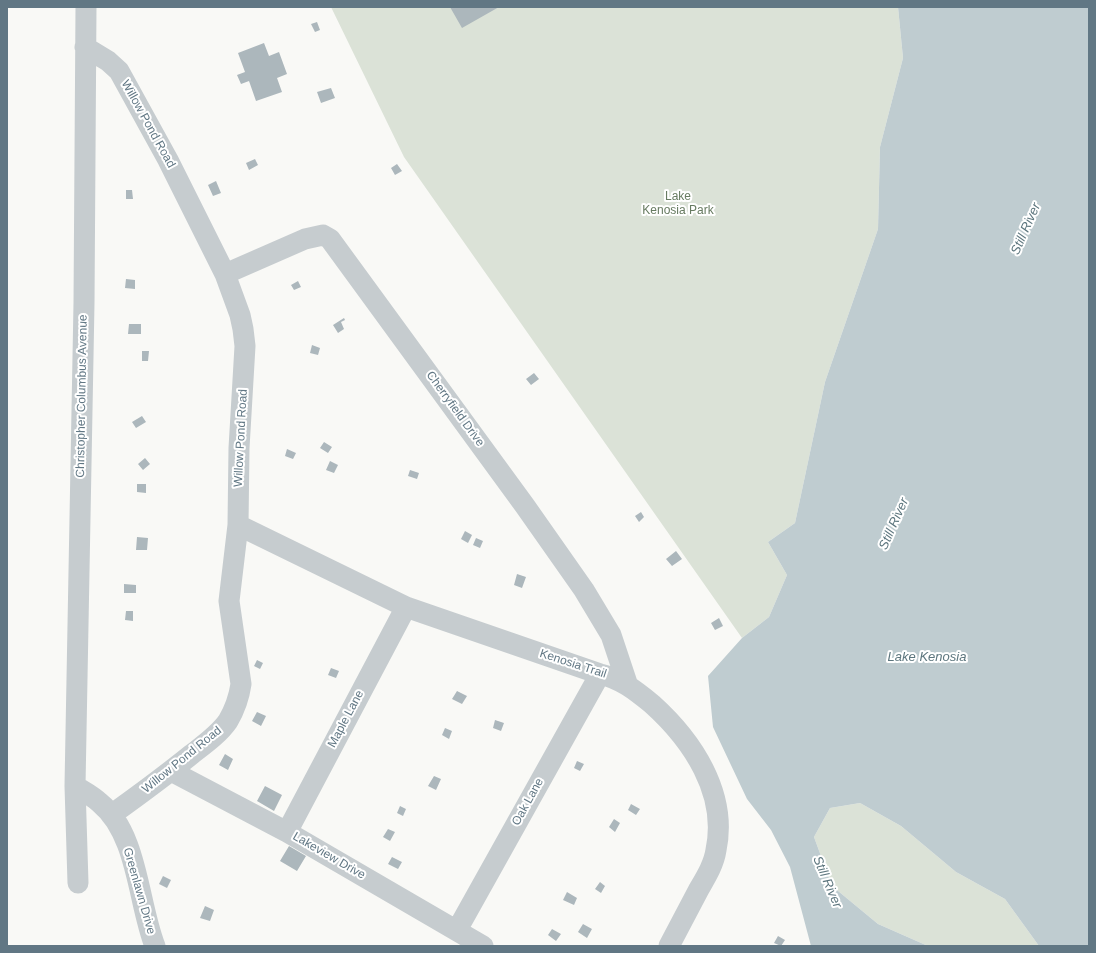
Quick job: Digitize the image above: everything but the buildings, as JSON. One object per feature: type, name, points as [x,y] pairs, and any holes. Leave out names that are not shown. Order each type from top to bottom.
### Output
[{"type":"street","name":"Christopher Columbus Avenue","points":[[78,882],[75,786],[84,311],[86,7]]},
{"type":"street","name":"Willow Pond Road","points":[[85,47],[108,61],[119,71],[168,160],[225,274],[240,315],[245,346],[239,448],[238,524],[229,601],[241,684],[240,694],[236,707],[227,722],[217,733],[171,772],[112,815]]},
{"type":"street","name":"Cherryfield Drive","points":[[225,274],[317,236],[323,235],[336,245],[584,590],[611,636],[627,683]]},
{"type":"street","name":"Kenosia Trail","points":[[238,524],[406,607],[627,683],[668,719],[691,746],[707,776],[716,805],[718,836],[713,861],[669,946]]},
{"type":"street","name":"Maple Lane","points":[[287,832],[406,607]]},
{"type":"street","name":"Oak Lane","points":[[456,930],[600,674]]},
{"type":"street","name":"Lakeview Drive","points":[[171,772],[287,832],[483,946]]},
{"type":"street","name":"Greenlawn Drive","points":[[75,786],[101,803],[112,815],[132,856],[146,919],[155,946]]},
{"type":"green space","name":"Lake Kenosia Park","points":[[331,7],[898,7],[903,58],[880,147],[878,229],[825,382],[795,523],[768,542],[787,575],[769,617],[742,638],[404,157]]},
{"type":"green space","points":[[860,803],[901,826],[956,872],[1005,899],[1039,946],[928,946],[878,924],[832,886],[814,837],[830,808]]},
{"type":"water","name":"Lake Kenosia","points":[[898,7],[1089,7],[1089,946],[1039,946],[1005,899],[956,872],[901,826],[860,803],[830,808],[814,837],[832,886],[878,924],[928,946],[811,946],[790,867],[771,830],[747,799],[713,727],[708,676],[742,638],[769,617],[787,575],[768,542],[795,523],[825,382],[878,229],[880,147],[903,58]]},
{"type":"water label","name":"Still River","points":[[1026,229]]},
{"type":"water label","name":"Still River","points":[[894,524]]},
{"type":"water label","name":"Still River","points":[[827,882]]}]
